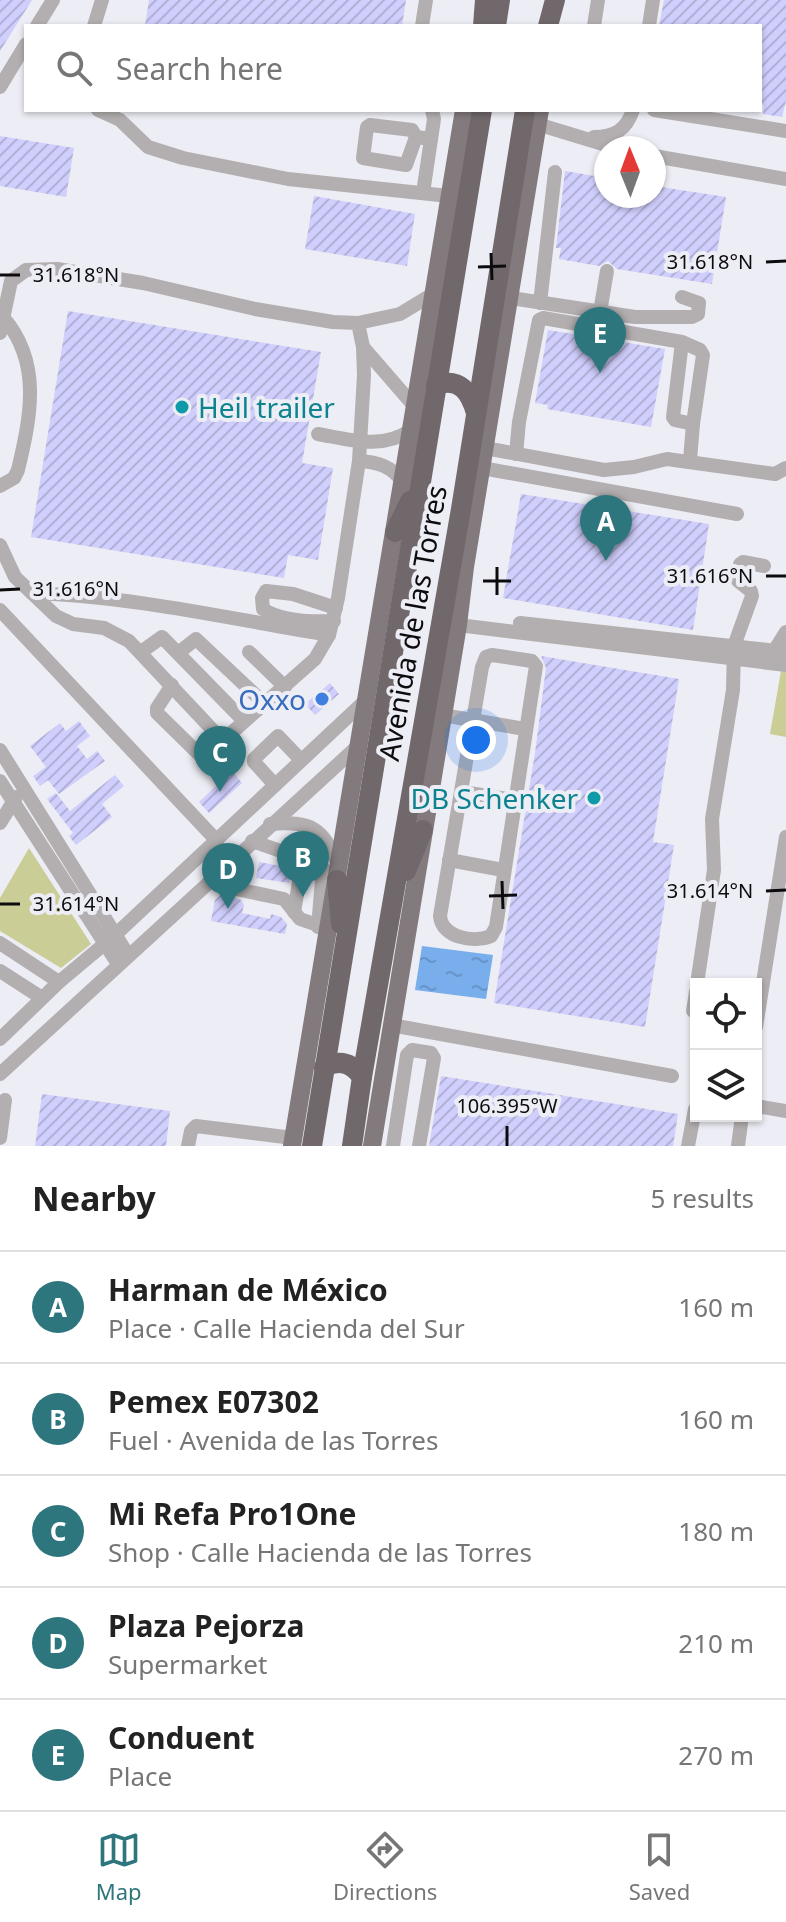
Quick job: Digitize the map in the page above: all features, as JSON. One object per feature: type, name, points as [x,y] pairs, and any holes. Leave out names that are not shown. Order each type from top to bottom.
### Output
[{"type":"highway","points":[[481,24],[484,0]]},
{"type":"highway","points":[[496,24],[500,0]]},
{"type":"highway","points":[[539,24],[543,0]]},
{"type":"highway","points":[[551,24],[556,0]]},
{"type":"highway","name":"Avenida de las Torres","points":[[299,1143],[324,1067],[344,955],[411,482],[436,385],[479,112]]},
{"type":"highway","name":"Avenida de las Torres","points":[[358,1143],[362,1077],[476,413],[509,253],[530,118]]},
{"type":"highway","points":[[436,385],[451,382],[464,388],[472,399],[476,413]]},
{"type":"highway","points":[[395,532],[411,482]]},
{"type":"highway","points":[[461,509],[465,567]]},
{"type":"highway","points":[[391,908],[423,830]]},
{"type":"highway","points":[[333,872],[344,955]]},
{"type":"highway","points":[[331,1028],[350,1042],[368,1042]]},
{"type":"highway","points":[[324,1067],[336,1063],[348,1064],[362,1077]]},
{"type":"main road","name":"Avenida de las Torres","points":[[411,482],[411,430],[464,112]]},
{"type":"main road","name":"Avenida de las Torres","points":[[358,1143],[391,1025],[511,298],[509,253]]},
{"type":"main road","name":"Avenida de las Torres","points":[[299,1143],[324,928],[395,532]]},
{"type":"street","points":[[38,24],[53,0]]},
{"type":"street","points":[[95,24],[102,0]]},
{"type":"street","points":[[422,24],[426,0]]},
{"type":"street","points":[[594,24],[598,0]]},
{"type":"street","points":[[649,24],[653,0]]},
{"type":"street","points":[[0,87],[24,47]]},
{"type":"street","points":[[102,112],[120,120],[148,147],[163,153],[288,179],[449,196]]},
{"type":"street","points":[[423,193],[423,138],[434,119],[432,112]]},
{"type":"street","points":[[586,137],[606,137],[621,131],[632,112]]},
{"type":"street","points":[[667,112],[786,131]]},
{"type":"street","points":[[530,118],[594,140]]},
{"type":"street","points":[[666,158],[786,179]]},
{"type":"street","points":[[540,303],[555,172]]},
{"type":"street","points":[[0,333],[9,286],[15,276],[26,270],[43,268],[143,283],[210,300],[317,320],[358,323],[400,314],[433,294]]},
{"type":"street","points":[[600,312],[607,271]]},
{"type":"street","points":[[511,298],[650,317],[698,314],[699,303],[682,297]]},
{"type":"street","points":[[0,486],[14,478],[18,470],[31,378],[19,339],[3,317]]},
{"type":"street","points":[[516,454],[519,422],[539,320],[543,318],[682,342],[700,350],[703,355],[690,460]]},
{"type":"street","points":[[172,685],[157,713],[203,758],[315,659],[333,621],[359,461],[363,347],[358,323]]},
{"type":"street","points":[[682,342],[673,417],[693,424]]},
{"type":"street","points":[[363,347],[415,407]]},
{"type":"street","points":[[318,434],[360,442],[385,442],[411,430]]},
{"type":"street","points":[[485,448],[604,470],[667,459],[775,474],[786,468]]},
{"type":"street","points":[[359,461],[381,464],[411,482]]},
{"type":"street","points":[[482,468],[737,514]]},
{"type":"street","points":[[0,545],[15,577],[32,593],[64,621],[115,633],[141,652],[223,741]]},
{"type":"street","points":[[698,978],[712,886],[712,819],[733,690],[733,652],[752,596],[751,591],[738,581],[740,564],[764,566]]},
{"type":"street","points":[[32,593],[93,597],[250,621],[333,621]]},
{"type":"street","points":[[0,610],[217,841]]},
{"type":"street","points":[[459,621],[776,655],[786,665]]},
{"type":"street","points":[[776,655],[786,632]]},
{"type":"street","points":[[141,652],[159,637],[244,721]]},
{"type":"street","points":[[178,653],[196,639],[265,704]]},
{"type":"street","points":[[249,652],[285,687]]},
{"type":"street","points":[[492,655],[535,663],[494,932],[483,939],[448,932],[440,921],[475,720],[486,657],[492,655]]},
{"type":"street","points":[[0,1039],[367,699]]},
{"type":"street","points":[[442,715],[525,729]]},
{"type":"street","points":[[275,785],[254,759],[278,736],[313,786]]},
{"type":"street","points":[[0,1074],[359,745]]},
{"type":"street","points":[[0,750],[109,940]]},
{"type":"street","points":[[0,781],[123,959]]},
{"type":"street","points":[[0,823],[23,787]]},
{"type":"street","points":[[462,792],[515,800]]},
{"type":"street","points":[[252,841],[333,872],[330,845],[315,828],[291,823],[270,824]]},
{"type":"street","points":[[762,994],[783,878],[786,837]]},
{"type":"street","points":[[294,912],[303,859]]},
{"type":"street","points":[[449,860],[503,870]]},
{"type":"street","points":[[213,876],[236,889],[284,899],[300,919],[324,928]]},
{"type":"street","points":[[0,943],[59,982]]},
{"type":"street","points":[[0,971],[42,998]]},
{"type":"street","points":[[391,1025],[672,1076]]},
{"type":"street","points":[[393,1146],[407,1055],[412,1050],[427,1051],[434,1058],[419,1146]]},
{"type":"street","points":[[0,1138],[5,1100]]},
{"type":"street","points":[[762,1107],[786,1111]]},
{"type":"street","points":[[397,1122],[422,1127]]},
{"type":"street","points":[[688,1146],[693,1122]]},
{"type":"street","points":[[738,1146],[741,1122]]},
{"type":"street","points":[[188,1146],[191,1131],[196,1126],[245,1139],[299,1143]]},
{"type":"green space","points":[[781,671],[786,672],[786,737],[770,734]]},
{"type":"green space","points":[[29,848],[91,944],[61,968],[0,931],[0,898]]},
{"type":"water","points":[[422,946],[493,955],[486,999],[415,990]]},
{"type":"building","points":[[0,0],[32,0],[0,51]]},
{"type":"building","points":[[149,0],[406,0],[402,24],[145,24]]},
{"type":"building","points":[[664,0],[786,0],[786,101],[782,117],[763,114],[762,24],[659,24]]},
{"type":"building","points":[[0,136],[74,148],[66,197],[0,186]]},
{"type":"building","points":[[565,171],[594,176],[594,208],[666,208],[666,188],[726,197],[712,284],[617,269],[608,261],[599,266],[559,259],[561,248],[556,248]]},
{"type":"building","points":[[314,196],[415,214],[407,266],[305,249]]},
{"type":"building","name":"Heil trailer","points":[[68,311],[321,352],[302,463],[333,468],[318,560],[288,555],[284,578],[31,537]]},
{"type":"building","points":[[548,330],[665,349],[651,427],[547,409],[548,405],[535,403]]},
{"type":"building","points":[[521,494],[709,524],[693,630],[503,598]]},
{"type":"building","name":"DB Schenker","points":[[541,656],[679,679],[653,842],[674,845],[645,1027],[494,1003],[535,753],[546,668]]},
{"type":"building","name":"Oxxo","points":[[330,683],[339,694],[315,715],[305,704]]},
{"type":"building","points":[[79,721],[90,736],[77,746],[87,759],[97,751],[105,761],[59,794],[48,780],[40,786],[33,776],[46,767],[30,746],[60,723],[66,731]]},
{"type":"building","points":[[232,771],[242,783],[209,813],[199,802]]},
{"type":"building","points":[[115,775],[124,786],[102,804],[112,817],[76,845],[69,836],[73,833],[47,799],[56,793],[70,811]]},
{"type":"building","points":[[259,862],[291,868],[289,883],[256,878]]},
{"type":"building","points":[[223,893],[241,900],[244,905],[242,913],[270,919],[271,914],[281,917],[287,924],[285,934],[211,921],[215,900]]},
{"type":"building","points":[[441,1076],[678,1114],[673,1146],[429,1146]]},
{"type":"building","points":[[42,1094],[170,1111],[166,1146],[35,1146]]},
{"type":"place","name":"Conduent","points":[[600,373]]},
{"type":"place","name":"Heil trailer","points":[[182,407]]},
{"type":"place","name":"Harman de México","points":[[606,561]]},
{"type":"place","name":"Oxxo","points":[[322,699]]},
{"type":"place","name":"Mi Refa Pro1One","points":[[220,792]]},
{"type":"place","name":"DB Schenker","points":[[594,798]]},
{"type":"place","name":"Pemex E07302","points":[[303,897]]},
{"type":"place","name":"Plaza Pejorza","points":[[228,909]]}]
